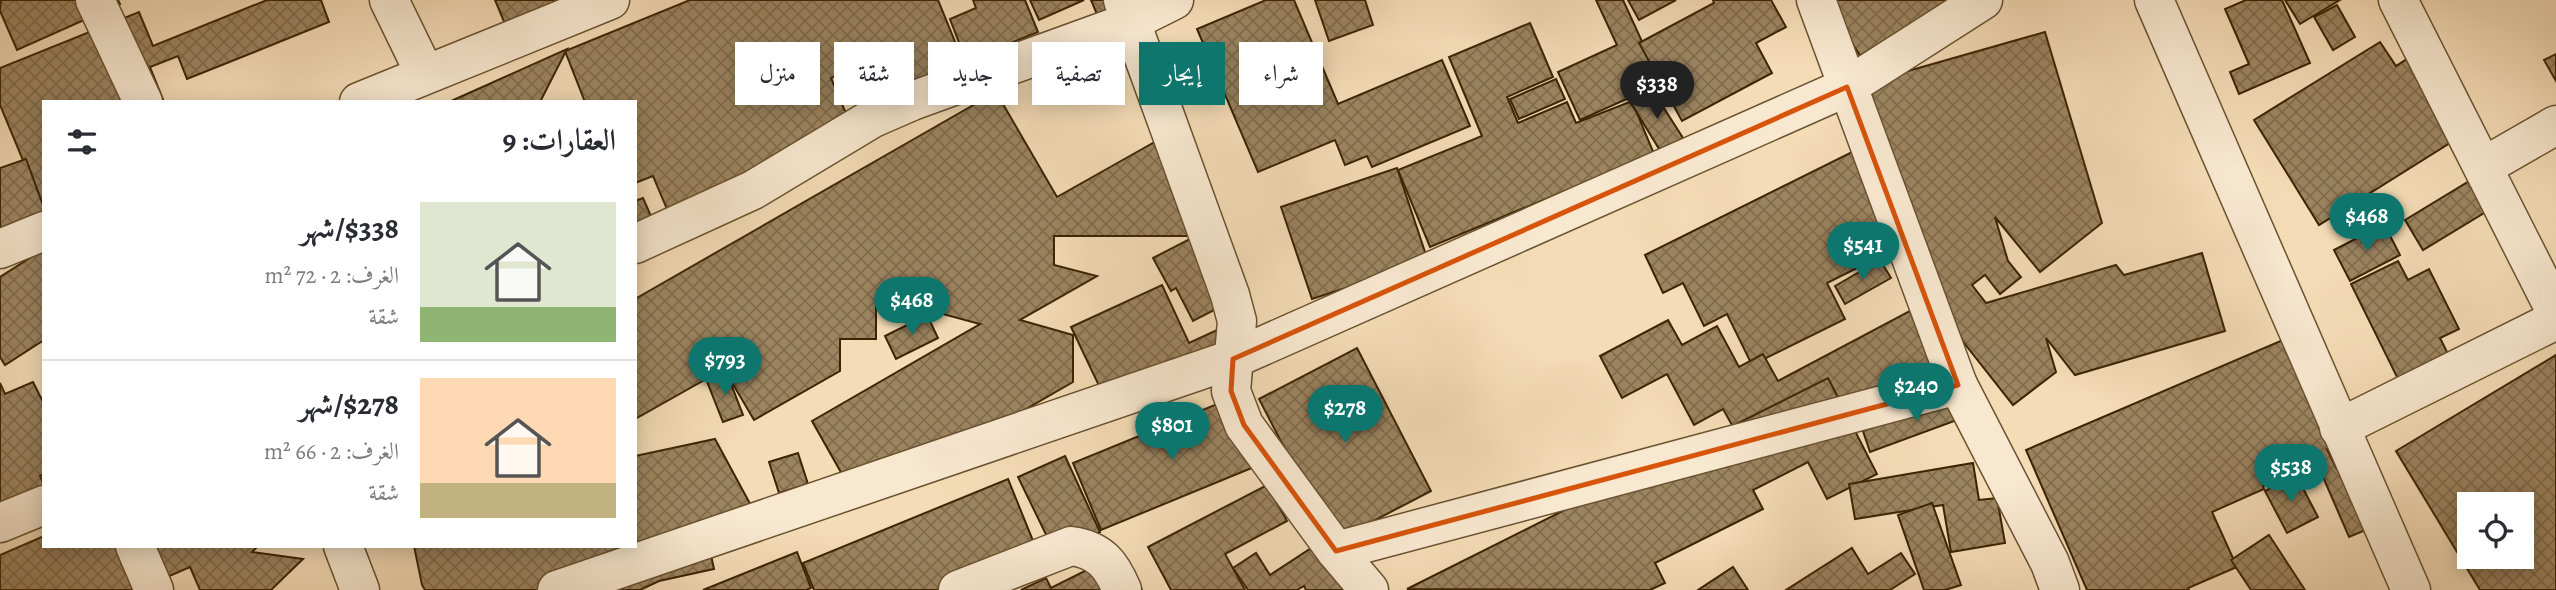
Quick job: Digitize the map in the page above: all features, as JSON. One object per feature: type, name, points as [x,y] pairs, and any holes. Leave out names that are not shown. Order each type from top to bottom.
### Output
[{"type":"street","points":[[95,0],[142,100]]},
{"type":"street","points":[[389,0],[425,74]]},
{"type":"street","points":[[364,100],[610,0]]},
{"type":"street","points":[[637,243],[753,190],[873,118],[1128,10],[1174,0]]},
{"type":"street","points":[[1816,0],[1958,385],[2050,563],[2060,590]]},
{"type":"street","points":[[557,590],[1233,359],[1847,87],[1983,0]]},
{"type":"street","points":[[2154,0],[2411,590]]},
{"type":"street","points":[[2398,0],[2556,312]]},
{"type":"street","points":[[1128,10],[1230,295],[1237,321],[1231,391],[1244,425],[1336,551],[1369,590]]},
{"type":"street","points":[[2483,167],[2556,125]]},
{"type":"street","points":[[0,249],[42,232]]},
{"type":"street","points":[[2339,428],[2556,320]]},
{"type":"street","points":[[1336,551],[1958,385]]},
{"type":"street","points":[[0,523],[42,506]]},
{"type":"street","points":[[958,590],[1071,546],[1088,548],[1103,558],[1122,590]]},
{"type":"street","points":[[136,548],[154,590]]},
{"type":"street","points":[[344,548],[360,590]]},
{"type":"highlighted area","points":[[1847,87],[1958,385],[1336,551],[1244,425],[1231,391],[1233,359]]},
{"type":"building","points":[[1,0],[118,0],[120,4],[17,50],[0,11]]},
{"type":"building","points":[[267,0],[321,0],[329,22],[187,79],[178,56],[150,67],[163,100],[42,100],[42,206],[0,105],[0,68],[139,12],[153,46]]},
{"type":"building","points":[[495,0],[595,0],[512,41]]},
{"type":"building","points":[[690,0],[938,0],[955,42],[928,42],[928,92],[914,98],[914,42],[834,42],[834,77],[831,78],[834,85],[834,105],[842,105],[850,123],[669,214],[653,176],[637,182],[637,100],[584,100],[565,51]]},
{"type":"building","points":[[973,0],[1025,0],[1038,32],[1013,42],[959,42],[950,19],[976,8]]},
{"type":"building","points":[[1030,0],[1084,0],[1039,20]]},
{"type":"building","points":[[1091,0],[1131,0],[1101,24]]},
{"type":"building","points":[[1266,0],[1294,0],[1312,42],[1239,42],[1239,105],[1323,105],[1323,69],[1338,104],[1442,60],[1470,126],[1372,167],[1367,156],[1345,165],[1335,140],[1258,172],[1225,95],[1225,42],[1203,42],[1197,29]]},
{"type":"building","points":[[1315,0],[1365,0],[1373,25],[1329,41]]},
{"type":"building","points":[[1596,0],[1623,0],[1656,72],[1632,82],[1638,94],[1580,120],[1558,72],[1617,45]]},
{"type":"building","points":[[1628,0],[1676,0],[1639,20]]},
{"type":"building","points":[[1713,0],[1771,0],[1786,27],[1756,43],[1772,73],[1682,121],[1639,43],[1714,3]]},
{"type":"building","points":[[1824,0],[1980,0],[1870,71]]},
{"type":"building","points":[[2246,0],[2282,0],[2310,63],[2239,94],[2230,72],[2249,64],[2225,9]]},
{"type":"building","points":[[2285,0],[2340,0],[2300,24]]},
{"type":"building","points":[[2337,5],[2355,37],[2333,50],[2314,17]]},
{"type":"building","points":[[1530,23],[1553,77],[1507,97],[1518,123],[1567,102],[1576,123],[1632,101],[1654,154],[1430,247],[1398,170],[1482,136],[1449,57]]},
{"type":"building","points":[[2045,32],[2102,223],[2040,272],[1995,217],[2008,261],[2021,277],[2000,294],[1985,275],[1972,285],[1986,303],[2116,265],[2124,275],[2202,253],[2225,331],[2075,375],[2046,338],[2056,372],[2013,405],[1946,320],[1859,85]]},
{"type":"building","points":[[2380,42],[2396,66],[2416,53],[2466,133],[2319,225],[2254,120]]},
{"type":"building","points":[[567,49],[541,100],[453,100]]},
{"type":"building","points":[[2556,54],[2556,81],[2544,60]]},
{"type":"building","points":[[1556,79],[1565,99],[1519,119],[1510,99]]},
{"type":"building","points":[[1653,91],[1683,138],[1661,152],[1631,103]]},
{"type":"building","points":[[873,105],[896,105],[876,113]]},
{"type":"building","points":[[973,105],[1004,105],[1057,197],[1167,135],[1226,236],[1054,236],[1054,265],[1097,276],[1020,320],[1073,335],[1073,382],[886,490],[851,490],[812,421],[980,324],[876,296],[876,339],[840,339],[840,371],[754,420],[724,369],[637,418],[637,298]]},
{"type":"building","points":[[1858,149],[1897,227],[1871,240],[1879,257],[1827,283],[1845,319],[1752,365],[1727,314],[1704,326],[1683,283],[1663,293],[1645,255]]},
{"type":"building","points":[[26,159],[42,203],[42,226],[0,240],[0,168]]},
{"type":"building","points":[[1397,168],[1428,261],[1312,299],[1281,207]]},
{"type":"building","points":[[2481,174],[2499,204],[2423,250],[2405,220]]},
{"type":"building","points":[[643,198],[660,237],[637,246],[637,200]]},
{"type":"building","points":[[2384,224],[2400,255],[2350,281],[2334,250]]},
{"type":"building","points":[[1215,226],[1249,292],[1193,321],[1176,288],[1171,291],[1153,258]]},
{"type":"building","points":[[42,250],[42,341],[5,365],[0,357],[0,277]]},
{"type":"building","points":[[1880,260],[1891,278],[1845,304],[1835,286]]},
{"type":"building","points":[[2398,261],[2408,280],[2429,269],[2459,329],[2440,338],[2448,354],[2398,379],[2351,284]]},
{"type":"building","points":[[1162,285],[1189,343],[1250,315],[1184,378],[1174,358],[1102,392],[1071,327]]},
{"type":"building","points":[[1921,305],[1957,371],[1803,446],[1783,409],[1737,434],[1723,409],[1694,425],[1667,374],[1622,398],[1600,356],[1668,320],[1682,345],[1717,326],[1739,367],[1763,354],[1778,381]]},
{"type":"building","points":[[927,315],[938,338],[896,359],[885,336]]},
{"type":"building","points":[[2311,328],[2357,436],[2327,449],[2336,468],[2370,453],[2397,517],[2349,537],[2317,463],[2212,512],[2237,567],[2188,588],[2189,590],[2087,590],[2026,450]]},
{"type":"building","points":[[1357,348],[1431,491],[1333,542],[1259,399]]},
{"type":"building","points":[[2556,355],[2556,590],[2480,590],[2467,569],[2534,569],[2534,492],[2457,492],[2457,552],[2396,451]]},
{"type":"building","points":[[726,371],[743,415],[723,422],[706,379]]},
{"type":"building","points":[[1828,378],[1877,474],[1827,499],[1808,462],[1753,490],[1763,509],[1655,563],[1665,583],[1650,590],[1407,589]]},
{"type":"building","points":[[33,382],[42,400],[42,500],[0,518],[0,383],[5,394]]},
{"type":"building","points":[[1244,393],[1271,460],[1101,530],[1073,463]]},
{"type":"building","points":[[1959,394],[1968,416],[1870,452],[1863,431]]},
{"type":"building","points":[[715,439],[754,511],[707,537],[714,569],[659,581],[640,590],[425,590],[414,548],[637,548],[637,456]]},
{"type":"building","points":[[798,453],[808,484],[779,493],[769,462]]},
{"type":"building","points":[[1065,456],[1100,532],[1055,553],[1018,477]]},
{"type":"building","points":[[1973,463],[1979,500],[1997,498],[2005,543],[1951,552],[1943,505],[1855,519],[1849,484]]},
{"type":"building","points":[[2296,475],[2318,517],[2287,533],[2265,491]]},
{"type":"building","points":[[1008,479],[1042,563],[975,590],[814,590],[803,563]]},
{"type":"building","points":[[1267,485],[1287,521],[1225,554],[1245,590],[1171,590],[1148,547]]},
{"type":"building","points":[[1932,503],[1961,585],[1945,590],[1924,590],[1898,515]]},
{"type":"building","points":[[2269,535],[2305,590],[2251,590],[2231,560]]},
{"type":"building","points":[[42,537],[42,548],[256,548],[252,552],[303,559],[271,590],[200,590],[190,567],[137,590],[0,590],[0,555]]},
{"type":"building","points":[[1316,545],[1345,588],[1342,590],[1306,590],[1304,586],[1297,590],[1248,590],[1233,568],[1256,553],[1270,575]]},
{"type":"building","points":[[1852,548],[1868,574],[1901,553],[1915,574],[1890,590],[1786,590]]},
{"type":"building","points":[[797,552],[811,588],[703,590]]},
{"type":"building","points":[[1105,561],[1137,580],[1142,590],[1021,590],[1046,578],[1051,588]]},
{"type":"building","points":[[1733,567],[1748,590],[1698,590]]}]
